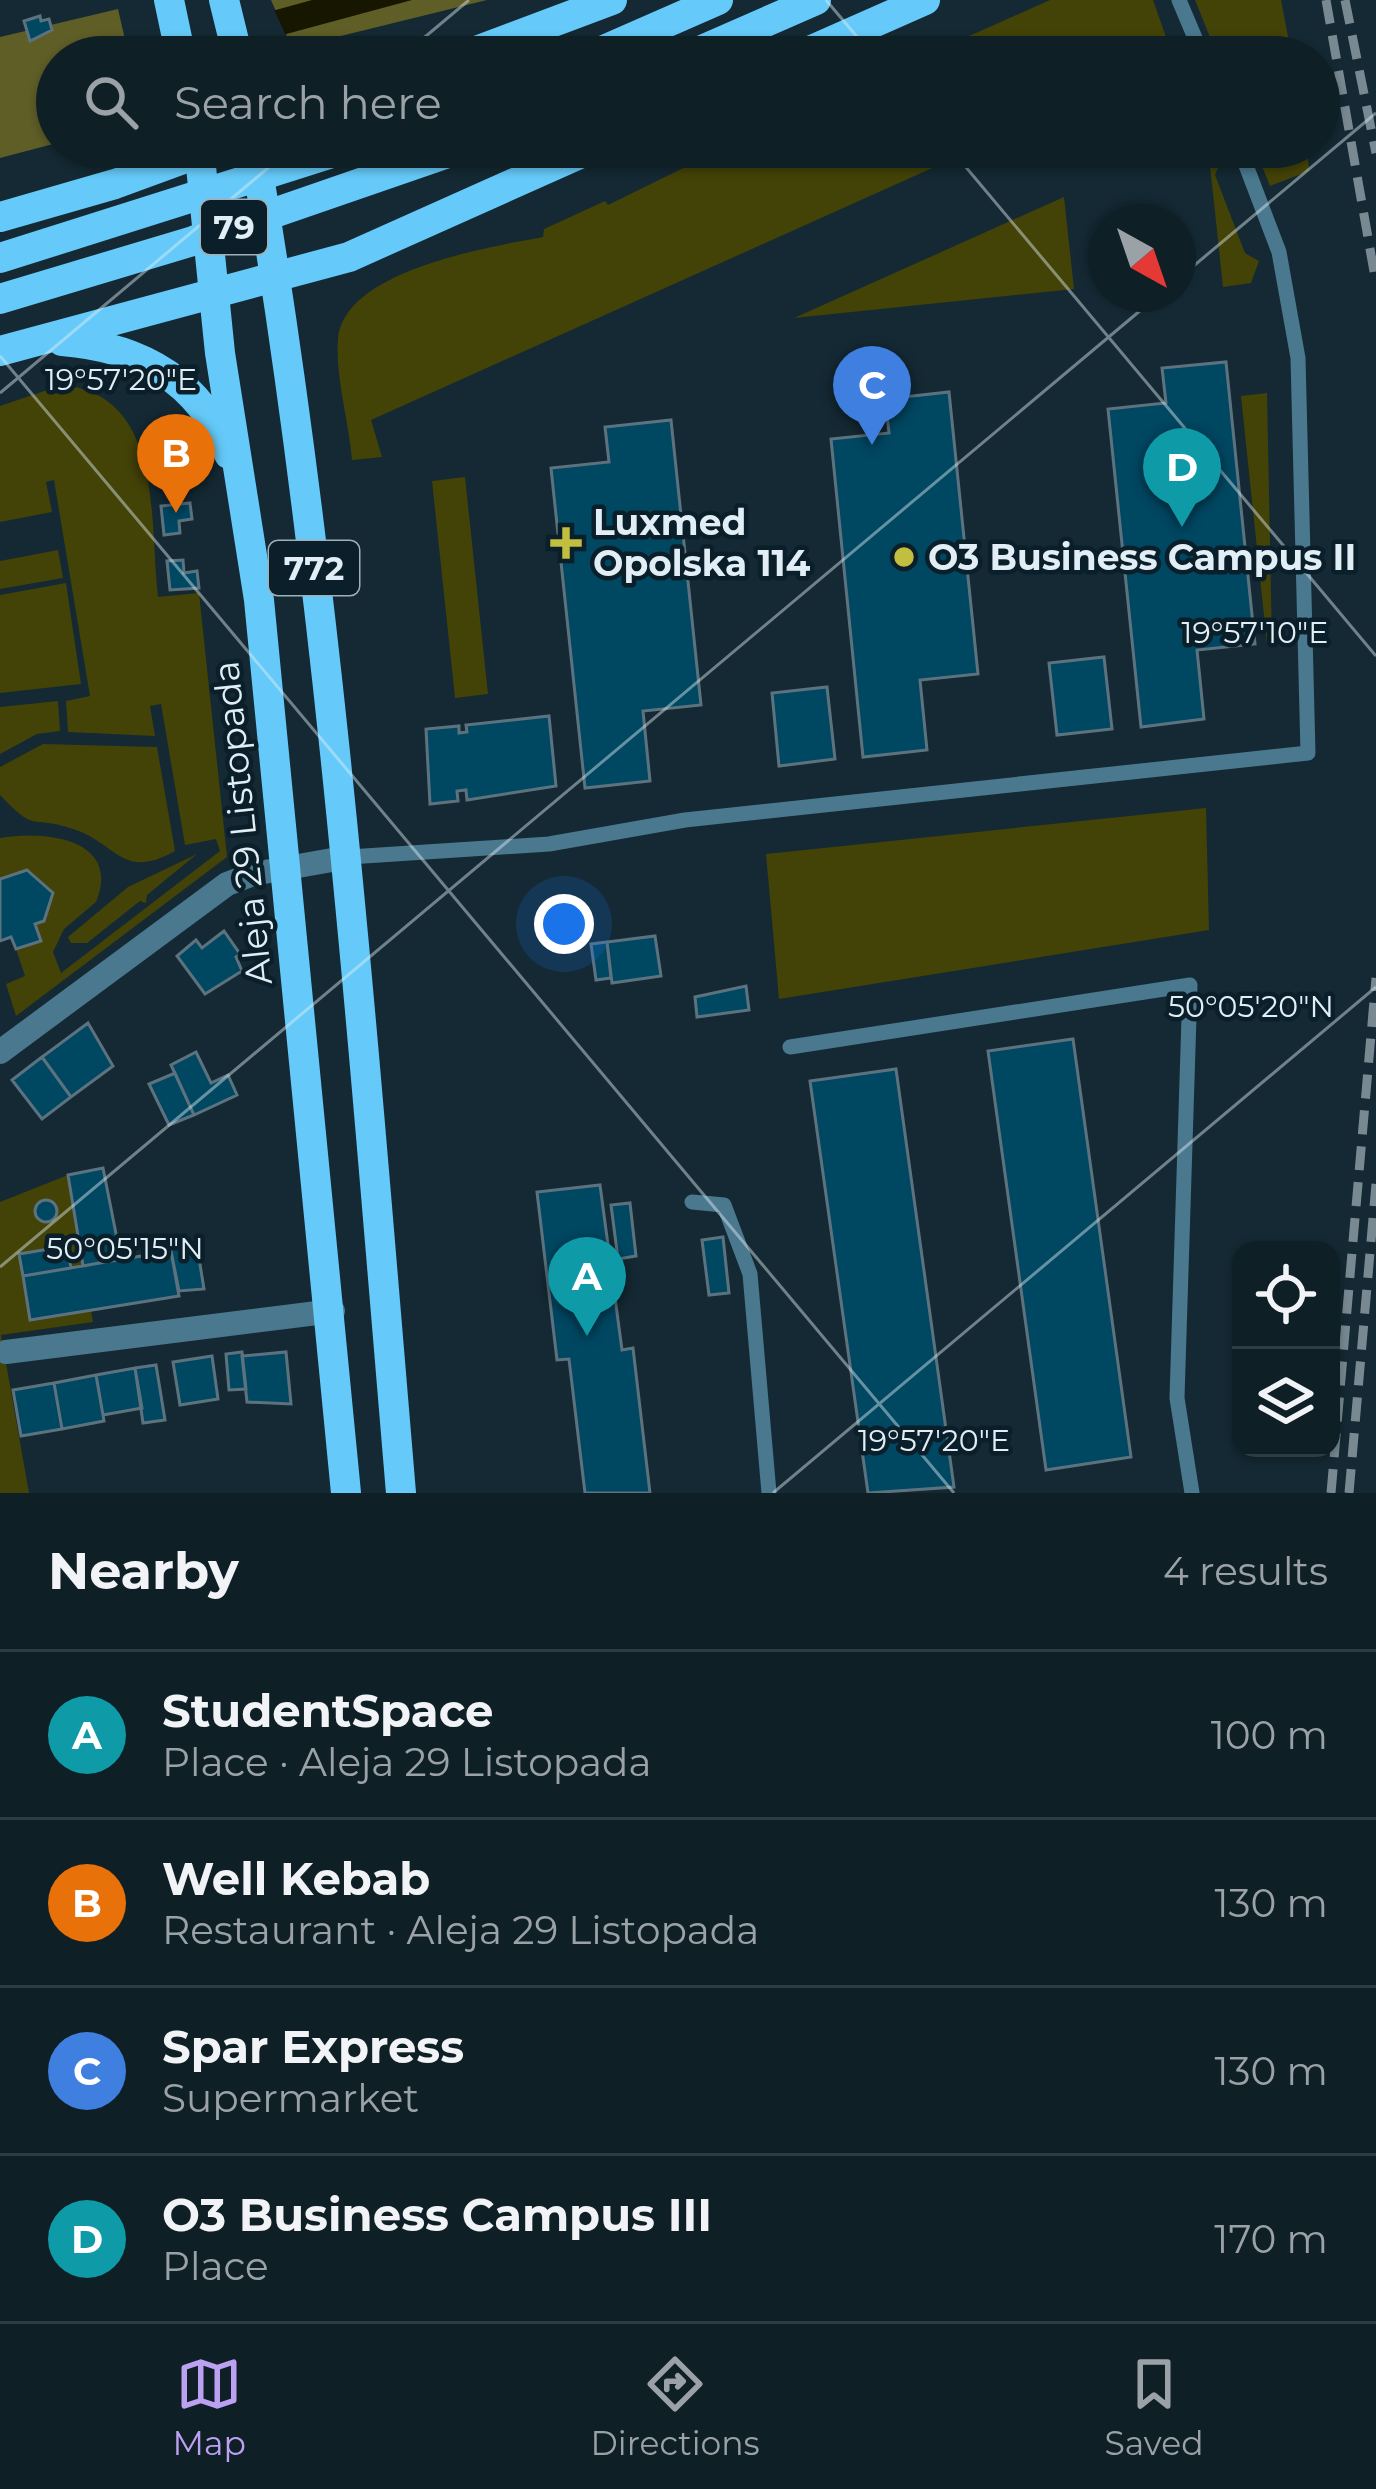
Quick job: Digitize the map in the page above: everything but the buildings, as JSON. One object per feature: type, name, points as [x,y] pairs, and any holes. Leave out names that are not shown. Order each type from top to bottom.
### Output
[{"type":"main road","points":[[169,0],[177,36]]},
{"type":"main road","points":[[224,0],[233,36]]},
{"type":"main road","points":[[516,36],[612,0]]},
{"type":"main road","points":[[636,36],[718,0]]},
{"type":"main road","points":[[734,36],[816,0]]},
{"type":"main road","points":[[844,36],[925,0]]},
{"type":"main road","points":[[0,217],[148,168]]},
{"type":"main road","name":"Aleja 29 Listopada","points":[[206,168],[213,293],[247,505],[333,1311],[346,1493]]},
{"type":"main road","name":"772","points":[[258,168],[277,279],[349,857],[401,1493]]},
{"type":"main road","name":"79","points":[[0,258],[285,168]]},
{"type":"main road","name":"79","points":[[0,298],[193,241],[404,168]]},
{"type":"main road","points":[[0,351],[277,279],[364,251],[548,168]]},
{"type":"main road","points":[[44,340],[127,352],[185,385],[220,433],[247,505]]},
{"type":"street","points":[[0,1052],[227,884],[285,867],[349,857]]},
{"type":"street","points":[[3,1353],[333,1311]]},
{"type":"lane","points":[[1178,0],[1194,36]]},
{"type":"lane","points":[[349,857],[549,844],[825,803],[1308,753],[1298,358],[1282,264],[1247,168]]},
{"type":"lane","points":[[790,1047],[1190,986],[1177,1398],[1192,1493]]},
{"type":"lane","points":[[692,1202],[724,1205],[743,1246],[769,1493]]},
{"type":"shaded area","points":[[271,0],[487,0],[341,36],[287,36]]},
{"type":"shaded area","points":[[312,0],[412,0],[279,36],[181,36]]},
{"type":"shaded area","points":[[1050,0],[1153,0],[1166,36],[969,36]]},
{"type":"shaded area","points":[[1195,0],[1281,0],[1288,36],[1210,36]]},
{"type":"shaded area","points":[[118,9],[124,36],[36,36],[36,149],[0,158],[0,37]]},
{"type":"shaded area","points":[[683,168],[932,168],[371,420],[382,457],[352,460],[338,339],[346,315],[365,295],[392,279],[456,255],[543,237],[544,229],[605,201],[608,205]]},
{"type":"shaded area","points":[[1210,168],[1218,168],[1215,175],[1245,253],[1259,261],[1251,283],[1223,287]]},
{"type":"shaded area","points":[[1263,168],[1309,168],[1309,171],[1270,186]]},
{"type":"shaded area","points":[[1064,197],[1074,289],[794,318]]},
{"type":"shaded area","points":[[62,385],[95,394],[119,411],[135,436],[151,498],[158,597],[199,593],[227,857],[16,1016],[6,984],[25,976],[16,949],[40,941],[35,924],[44,921],[53,894],[27,870],[0,879],[0,838],[57,838],[89,852],[98,864],[101,881],[96,902],[64,929],[53,952],[61,973],[220,851],[216,839],[185,845],[161,704],[150,706],[155,736],[68,732],[66,701],[90,696],[54,480],[46,482],[52,512],[0,522],[0,406]]},
{"type":"shaded area","points":[[1267,393],[1272,644],[1267,644],[1241,396]]},
{"type":"shaded area","points":[[465,477],[488,694],[455,698],[432,481]]},
{"type":"shaded area","points":[[58,550],[63,578],[0,589],[0,561]]},
{"type":"shaded area","points":[[66,583],[81,684],[0,693],[0,595]]},
{"type":"shaded area","points":[[58,701],[60,731],[37,734],[0,754],[0,707]]},
{"type":"shaded area","points":[[43,744],[157,747],[175,851],[157,859],[131,861],[88,835],[21,815],[0,795],[0,767]]},
{"type":"shaded area","points":[[1206,808],[1209,930],[779,999],[766,854]]},
{"type":"shaded area","points":[[197,854],[147,895],[146,903],[140,901],[87,943],[71,943],[68,937],[128,887]]},
{"type":"shaded area","points":[[68,1175],[93,1322],[1,1335],[29,1493],[0,1493],[0,1202]]},
{"type":"pier","points":[[272,5],[286,36],[159,36]]},
{"type":"railway","points":[[1326,0],[1332,36]]},
{"type":"railway","points":[[1345,0],[1376,153]]},
{"type":"railway","points":[[1340,79],[1376,283]]},
{"type":"railway","points":[[1331,1493],[1376,978]]},
{"type":"railway","points":[[1349,1493],[1376,1184]]},
{"type":"place","name":"Spar Express","points":[[872,445]]},
{"type":"place","name":"Well Kebab","points":[[176,513]]},
{"type":"place","name":"O3 Business Campus III","points":[[1182,527]]},
{"type":"place","name":"Luxmed Opolska 114","points":[[566,543]]},
{"type":"place","name":"O3 Business Campus II","points":[[904,557]]},
{"type":"place","name":"StudentSpace","points":[[587,1336]]}]
